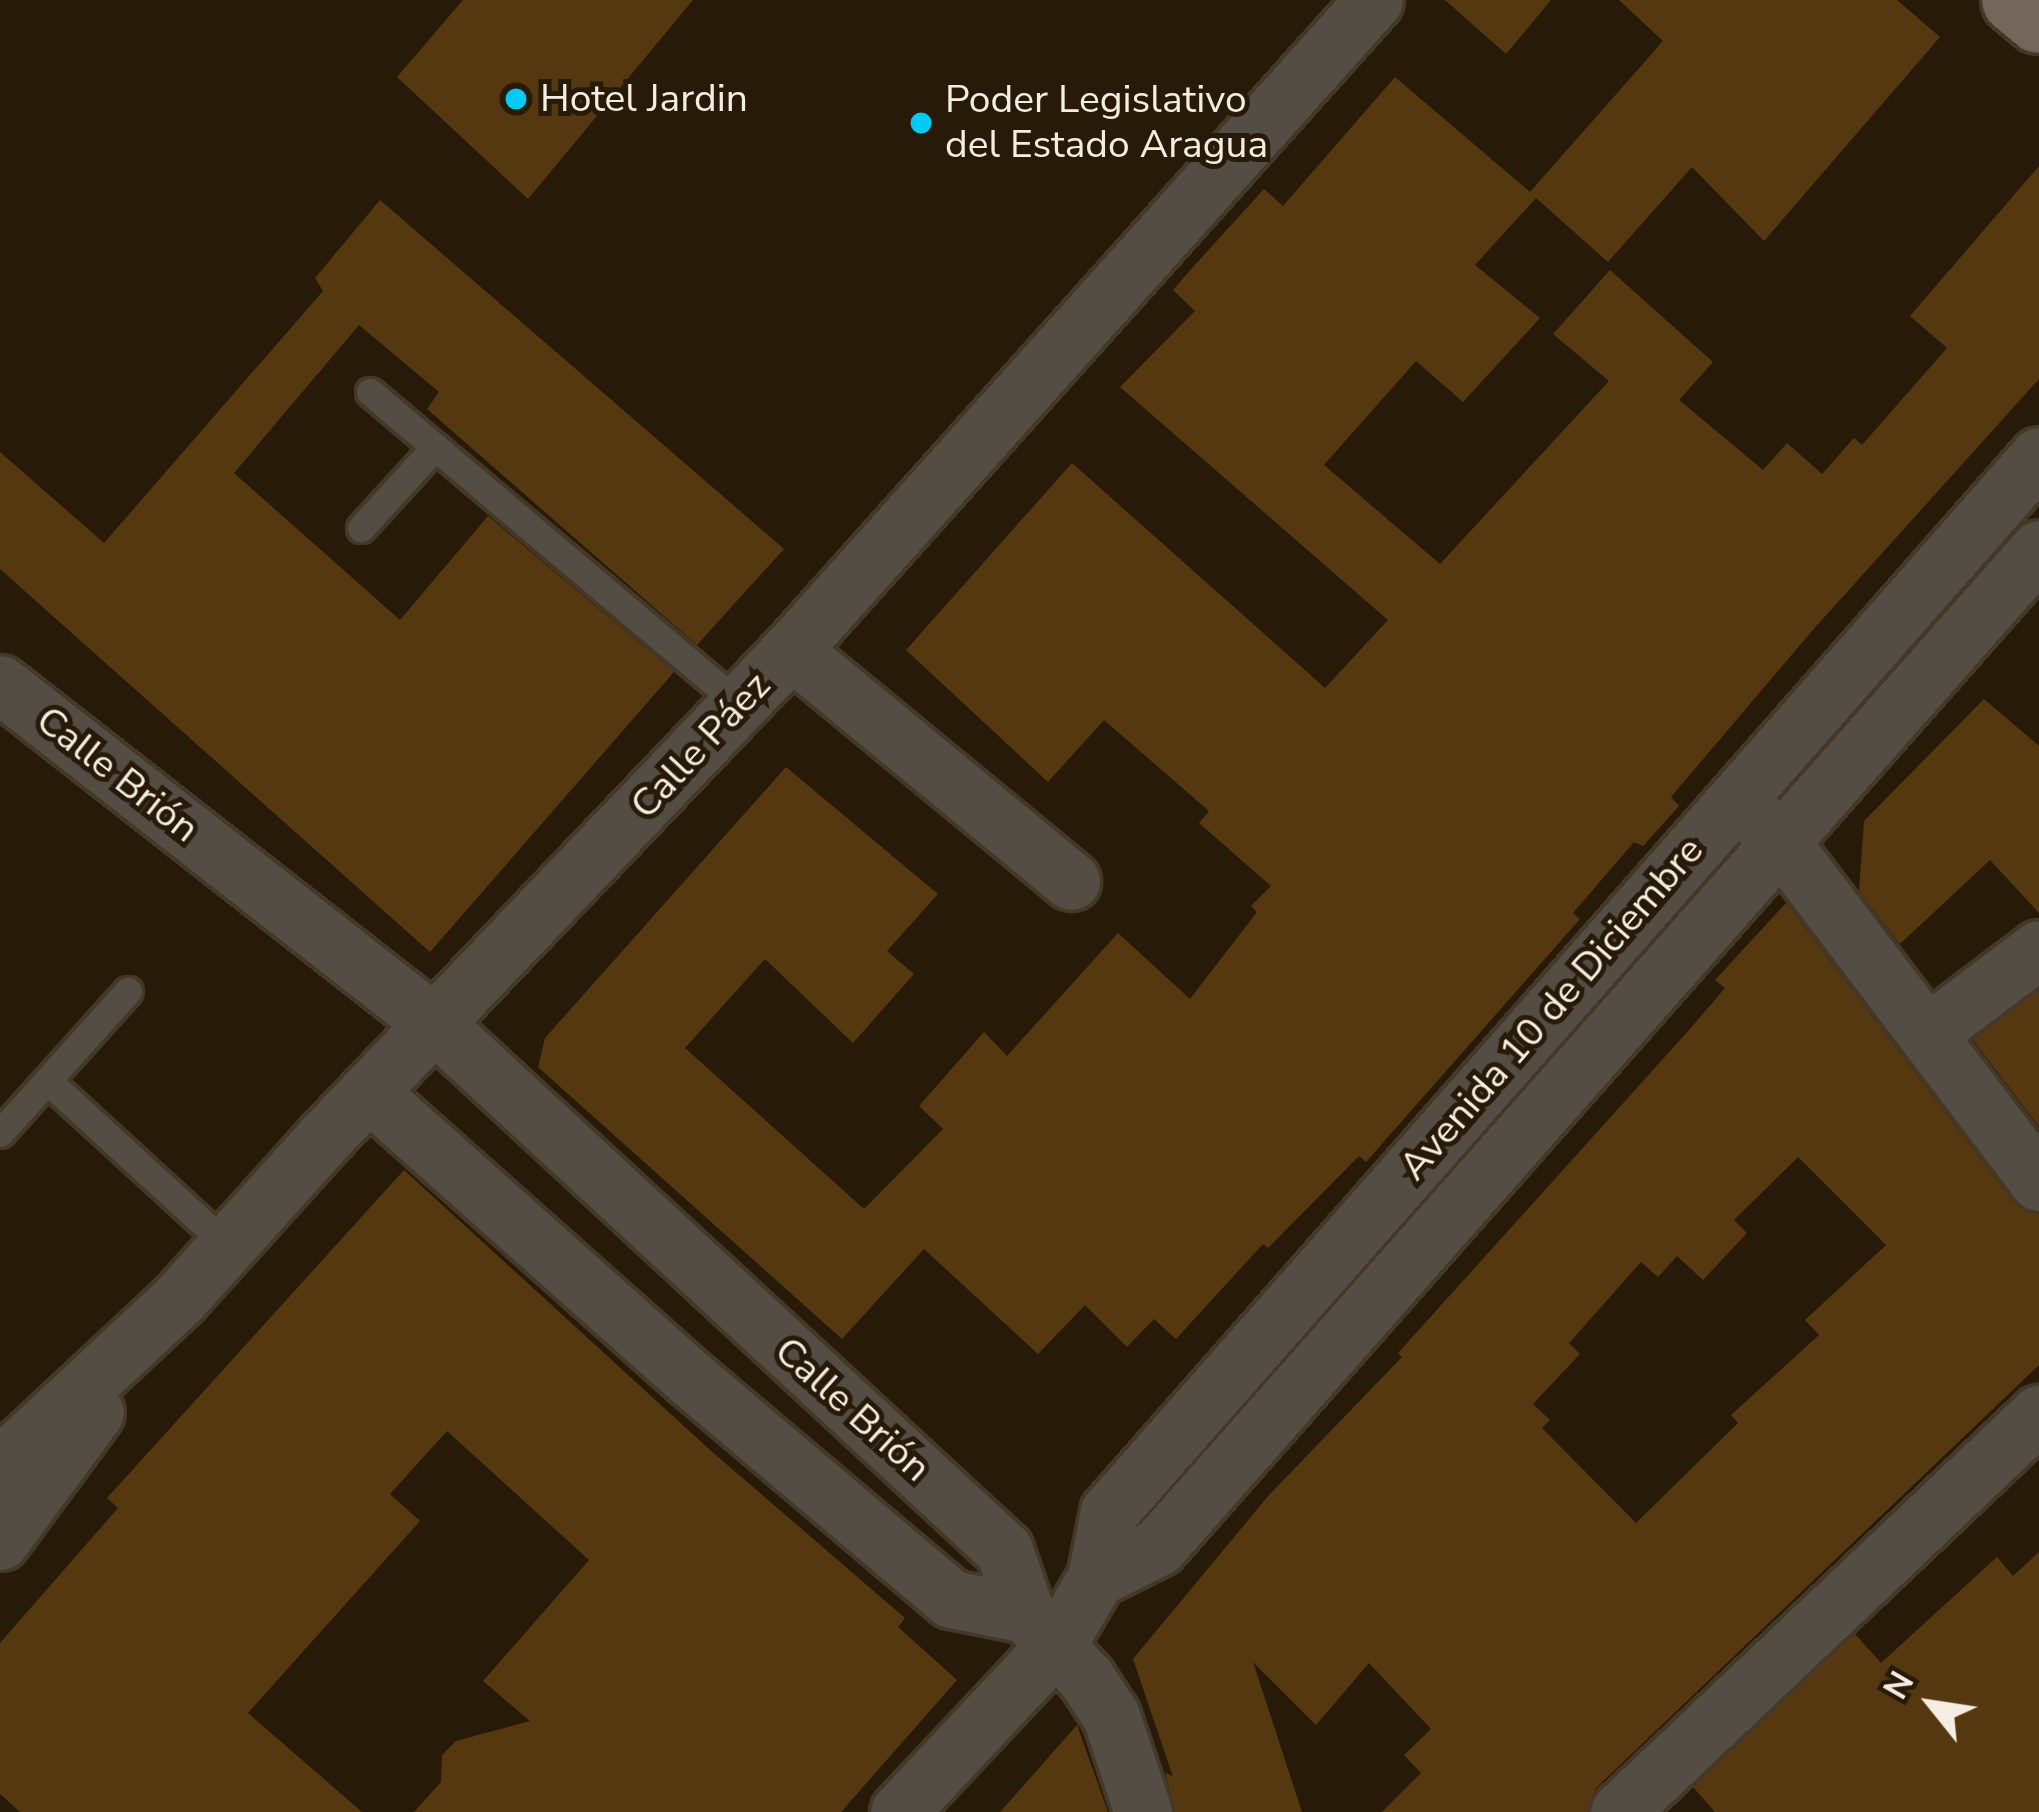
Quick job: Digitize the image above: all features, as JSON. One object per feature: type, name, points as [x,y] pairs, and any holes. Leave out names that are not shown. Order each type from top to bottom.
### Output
[{"type":"street","name":"Calle Páez","points":[[0,1466],[180,1298],[326,1136],[791,650],[1374,0]]},
{"type":"street","points":[[2014,0],[2039,20]]},
{"type":"street","name":"Avenida 10 de Diciembre","points":[[1096,1578],[1109,1512],[2039,456]]},
{"type":"street","name":"Avenida 10 de Diciembre","points":[[899,1812],[1041,1629],[1096,1578],[1158,1546],[2039,549]]},
{"type":"street","points":[[791,650],[1071,881]]},
{"type":"street","name":"Calle Brión","points":[[0,684],[436,1025],[1004,1550],[1041,1629]]},
{"type":"street","points":[[1737,799],[1780,841],[2039,1182]]},
{"type":"street","points":[[1928,1033],[2039,949]]},
{"type":"street","name":"Calle Brión","points":[[371,1094],[692,1380],[951,1598],[1041,1629]]},
{"type":"street","points":[[0,1541],[180,1298]]},
{"type":"street","points":[[692,1380],[750,1317]]},
{"type":"street","points":[[1619,1812],[2039,1414]]},
{"type":"street","points":[[1041,1629],[1111,1716],[1143,1812]]},
{"type":"lane","points":[[370,392],[740,704]]},
{"type":"lane","points":[[362,528],[435,447]]},
{"type":"lane","points":[[0,1133],[128,991]]},
{"type":"lane","points":[[49,1082],[228,1246]]},
{"type":"building","name":"Hotel Jardin","points":[[463,0],[693,0],[528,199],[397,77]]},
{"type":"building","points":[[1445,0],[1551,0],[1506,54]]},
{"type":"building","points":[[1619,0],[1897,0],[1940,37],[1764,241],[1692,167],[1608,262],[1536,198],[1475,265],[1540,318],[1463,402],[1416,361],[1324,465],[1440,564],[1609,381],[1553,334],[1610,270],[1713,362],[1679,400],[1763,470],[1787,443],[1822,474],[1854,438],[1862,445],[1947,348],[1910,316],[2039,166],[2039,379],[1811,632],[1671,797],[1679,806],[1643,846],[1634,842],[1573,913],[1580,919],[1366,1162],[1359,1156],[1268,1248],[1263,1244],[1176,1339],[1154,1319],[1127,1347],[1085,1305],[1038,1354],[924,1249],[842,1339],[538,1067],[545,1038],[786,767],[938,894],[887,951],[914,974],[853,1043],[765,959],[685,1048],[864,1209],[943,1129],[919,1106],[984,1032],[1007,1056],[1118,933],[1190,999],[1257,912],[1251,906],[1271,886],[1199,823],[1209,811],[1104,720],[1048,782],[906,650],[1072,463],[1325,688],[1388,620],[1120,387],[1195,311],[1173,290],[1193,267],[1264,189],[1283,206],[1395,77],[1530,192],[1663,41]]},
{"type":"building","points":[[380,200],[784,549],[697,645],[427,409],[439,392],[359,325],[234,473],[400,620],[488,516],[674,672],[430,952],[0,569],[0,452],[104,543],[323,291],[315,278]]},
{"type":"building","points":[[1984,699],[2039,746],[2039,913],[1990,860],[1900,944],[1859,891],[1864,821]]},
{"type":"building","points":[[1786,903],[2013,1202],[2039,1214],[2039,1365],[1596,1788],[1587,1812],[1382,1812],[1421,1773],[1404,1755],[1431,1729],[1369,1663],[1316,1725],[1253,1662],[1302,1812],[1175,1812],[1165,1772],[1173,1777],[1133,1659],[1269,1495],[1402,1357],[1398,1353],[1725,988],[1715,980]],"holes":[[[1798,1157],[1886,1245],[1805,1320],[1819,1335],[1731,1415],[1738,1423],[1636,1523],[1542,1428],[1550,1420],[1533,1404],[1580,1354],[1569,1343],[1641,1262],[1658,1277],[1677,1256],[1703,1280],[1747,1233],[1734,1220]]]},
{"type":"building","points":[[2039,990],[2039,1127],[1973,1040]]},
{"type":"building","points":[[404,1170],[710,1450],[905,1618],[898,1627],[957,1680],[841,1812],[414,1812],[441,1782],[442,1755],[456,1741],[530,1721],[483,1681],[589,1560],[447,1431],[390,1494],[420,1521],[248,1713],[362,1812],[20,1812],[0,1794],[0,1643],[118,1508],[107,1498]]},
{"type":"building","points":[[2039,1552],[2039,1812],[1715,1812],[1693,1787],[1855,1634],[1881,1663],[1997,1557],[2013,1576]]},
{"type":"building","points":[[1077,1725],[1108,1812],[1000,1812]]},
{"type":"place","name":"Hotel Jardin","points":[[516,99]]},
{"type":"place","name":"Poder Legislativo del Estado Aragua","points":[[921,123]]}]
